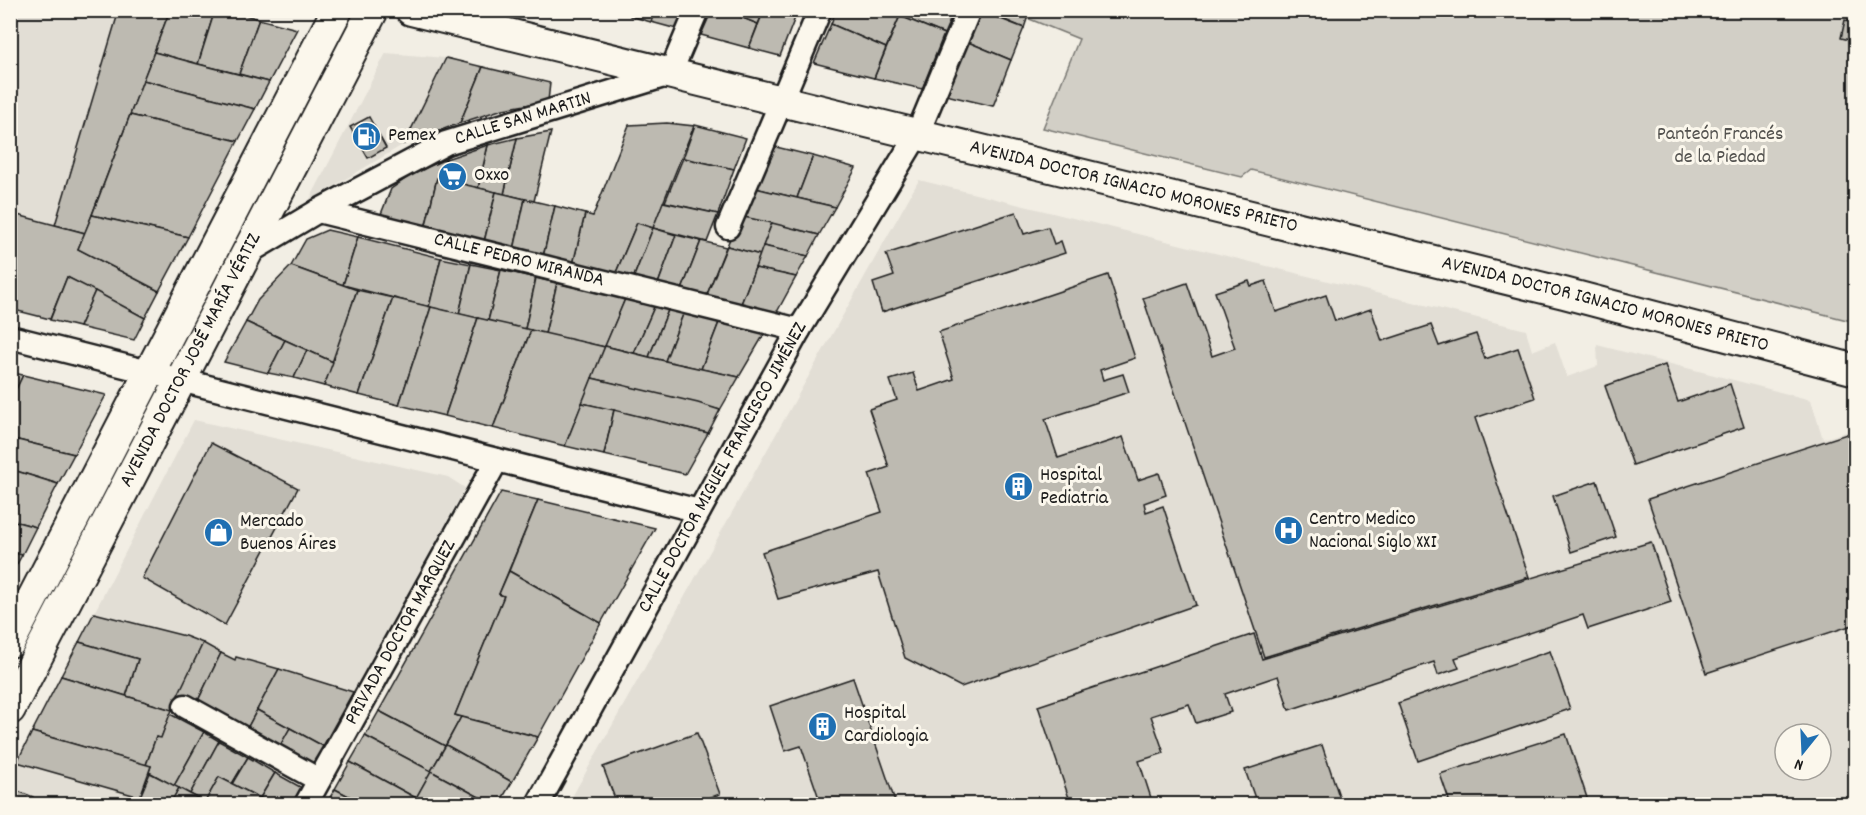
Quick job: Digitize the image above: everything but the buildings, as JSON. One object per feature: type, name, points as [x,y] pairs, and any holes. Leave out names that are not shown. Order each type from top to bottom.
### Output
[{"type":"main road","name":"AVENIDA DOCTOR JOSÉ MARÍA VÉRTIZ","points":[[10,642],[337,10]]},
{"type":"main road","name":"AVENIDA DOCTOR JOSÉ MARÍA VÉRTIZ","points":[[10,710],[373,10]]},
{"type":"main road","name":"AVENIDA DOCTOR IGNACIO MORONES PRIETO","points":[[411,10],[1553,291],[1856,370]]},
{"type":"street","points":[[670,74],[697,10]]},
{"type":"street","points":[[728,227],[820,10]]},
{"type":"street","name":"CALLE DOCTOR MIGUEL FRANCISCO JIMÉNEZ","points":[[538,804],[799,330],[917,135],[969,10]]},
{"type":"street","name":"CALLE SAN MARTIN","points":[[318,211],[446,142],[670,74]]},
{"type":"street","points":[[249,252],[318,211]]},
{"type":"street","name":"CALLE PEDRO MIRANDA","points":[[318,211],[799,330]]},
{"type":"street","points":[[10,337],[699,511]]},
{"type":"street","name":"PRIVADA DOCTOR MÁRQUEZ","points":[[306,804],[497,460]]},
{"type":"street","points":[[185,706],[320,780]]},
{"type":"shaded area","points":[[10,11],[119,11],[55,225],[11,213]]},
{"type":"shaded area","points":[[386,53],[446,58],[404,144],[309,201]]},
{"type":"shaded area","name":"Centro Medico Nacional Siglo XXI","points":[[919,180],[1526,330],[1532,351],[1555,342],[1567,377],[1598,366],[1597,345],[1811,400],[1823,439],[1855,429],[1855,804],[568,804]]},
{"type":"shaded area","points":[[194,420],[448,477],[465,488],[353,692],[237,657],[235,660],[185,636],[94,613]]},
{"type":"shaded area","points":[[17,762],[140,797],[137,804],[11,804],[11,774]]},
{"type":"green space","name":"Panteón Francés de la Piedad","points":[[1030,10],[1855,11],[1855,322],[1251,170],[1242,177],[1043,128],[1079,39],[1027,18]]},
{"type":"place","name":"Pemex","points":[[367,136]]},
{"type":"place","name":"Oxxo","points":[[453,176]]},
{"type":"place","name":"Hospital Pediatria","points":[[1019,487]]},
{"type":"place","name":"Centro Medico Nacional Siglo XXI","points":[[1288,531]]},
{"type":"place","name":"Mercado Buenos Áires","points":[[219,533]]},
{"type":"place","name":"Hospital Cardiologia","points":[[823,726]]}]
